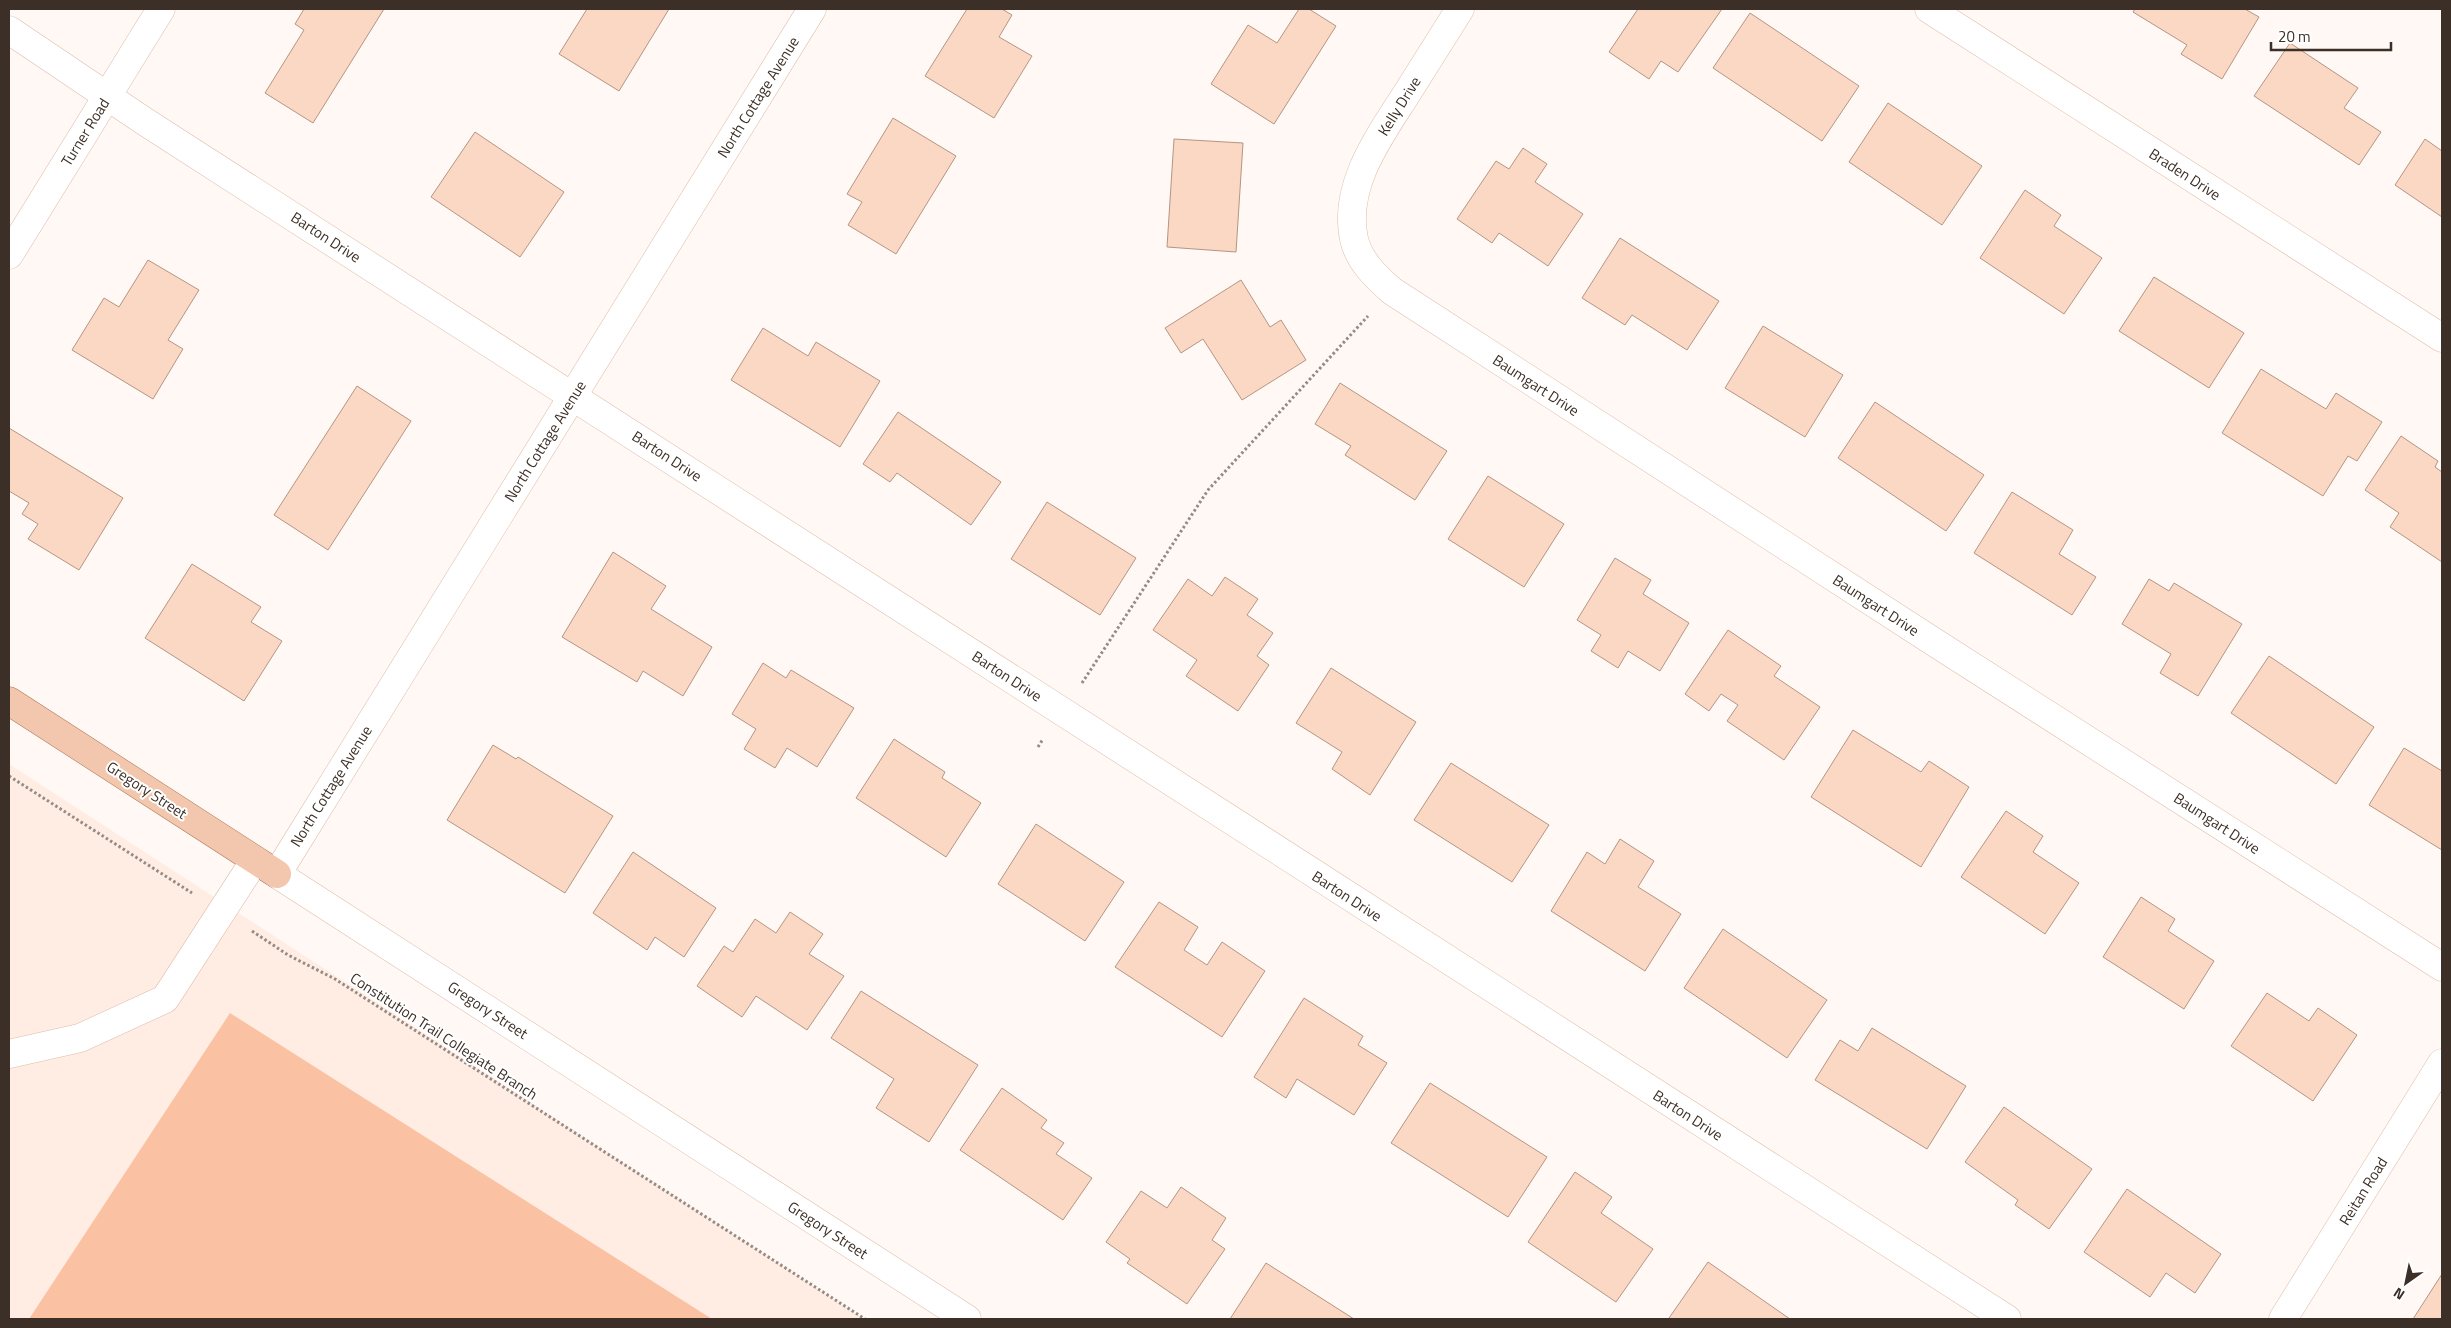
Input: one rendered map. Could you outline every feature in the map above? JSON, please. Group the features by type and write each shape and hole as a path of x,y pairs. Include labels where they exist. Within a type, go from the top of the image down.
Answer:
{"main road":[{"name":"Gregory Street","path":"9,701 266,867"}],"street":[{"name":"Turner Road","path":"9,255 160,9"},
{"name":"North Cottage Avenue","path":"9,1054 80,1038 165,999 222,912 266,867 573,395 812,9"},
{"name":"Kelly Drive","path":"1352,210 1358,183 1372,149 1460,9"},
{"name":"Braden Drive","path":"1929,9 2442,338"},
{"name":"Barton Drive","path":"9,30 107,96 2007,1319"},
{"name":"Baumgart Drive","path":"1352,210 1354,240 1369,270 1392,291 1926,637 2442,967"},
{"name":"Gregory Street","path":"266,867 967,1319"},
{"name":"Reitan Road","path":"2283,1319 2442,1063"}],"path":[{"path":"1038,747 1208,490 1392,291"},
{"name":"Constitution Trail Collegiate Branch","path":"9,776 288,955 335,979 865,1319"}],"shaded area":[{"path":"9,764 864,1319 9,1319"},
{"path":"230,1013 712,1319 29,1319"}],"building":[{"path":"304,9 384,9 313,123 265,93 304,30 295,24"},
{"path":"587,9 669,9 619,91 559,54"},
{"path":"967,9 1002,9 1012,15 999,37 1032,56 994,118 925,76"},
{"path":"1299,9 1309,9 1336,26 1274,124 1211,84 1248,25 1277,43"},
{"path":"1638,9 1722,9 1678,72 1661,61 1649,79 1609,52"},
{"path":"2135,9 2245,9 2259,17 2222,79 2181,54 2187,45 2133,12"},
{"path":"1750,13 1859,86 1822,141 1713,68"},
{"path":"2290,43 2358,88 2344,108 2381,132 2359,165 2254,96"},
{"path":"1888,103 1982,166 1942,225 1849,162"},
{"path":"893,118 956,156 896,254 848,225 862,202 847,194"},
{"path":"475,132 564,192 520,257 431,197"},
{"path":"1174,139 1243,143 1236,252 1167,247"},
{"path":"2425,139 2442,151 2442,217 2395,185"},
{"path":"1523,148 1547,164 1535,182 1583,214 1548,266 1499,233 1492,243 1457,219 1496,161 1509,169"},
{"path":"2025,190 2061,215 2054,226 2102,258 2064,314 1980,258"},
{"path":"1620,238 1719,301 1687,350 1632,315 1625,325 1582,298"},
{"path":"148,260 199,290 168,340 183,349 153,399 72,350 104,298 119,307"},
{"path":"2154,277 2244,333 2209,388 2119,331"},
{"path":"1241,280 1270,327 1281,320 1306,360 1242,400 1203,339 1181,353 1165,328"},
{"path":"1763,326 1843,375 1805,437 1725,388"},
{"path":"763,328 808,356 816,342 880,381 840,447 731,380"},
{"path":"2261,369 2326,409 2336,393 2382,422 2357,461 2348,456 2323,496 2222,433"},
{"path":"1340,383 1447,451 1415,500 1345,455 1351,446 1315,424"},
{"path":"357,386 411,421 328,550 274,515"},
{"path":"1875,402 1984,475 1946,531 1838,458"},
{"path":"898,412 1001,482 971,525 897,473 890,482 863,464"},
{"path":"9,428 123,498 79,570 28,539 38,524 22,514 29,503 9,491"},
{"path":"2401,436 2438,461 2435,467 2442,472 2442,562 2390,527 2399,513 2365,490"},
{"path":"1488,476 1564,524 1524,587 1448,539"},
{"path":"2012,492 2073,530 2059,554 2096,577 2072,615 1974,553"},
{"path":"1047,502 1136,558 1100,615 1011,559"},
{"path":"613,552 666,586 651,609 712,647 683,696 643,671 637,682 562,637"},
{"path":"1615,558 1651,580 1643,594 1689,623 1660,671 1628,651 1618,668 1591,651 1601,635 1577,620"},
{"path":"192,564 261,607 251,622 282,641 244,701 145,638"},
{"path":"1225,577 1258,599 1247,615 1273,633 1257,656 1269,665 1238,711 1186,676 1197,660 1153,630 1188,579 1212,596"},
{"path":"2149,579 2169,591 2174,583 2242,624 2198,696 2160,673 2171,654 2122,624"},
{"path":"1728,630 1781,666 1774,676 1820,707 1784,760 1727,721 1738,705 1721,694 1709,711 1685,694"},
{"path":"2269,656 2374,727 2336,784 2231,713"},
{"path":"763,663 786,678 791,670 854,708 817,767 787,748 775,768 744,749 756,729 732,714"},
{"path":"1331,668 1416,722 1370,795 1332,769 1342,752 1296,723"},
{"path":"1853,730 1921,772 1929,761 1969,787 1921,867 1811,797"},
{"path":"894,739 945,772 942,778 981,803 946,857 856,798"},
{"path":"493,745 516,759 518,757 613,816 565,893 447,820"},
{"path":"2404,748 2442,771 2442,850 2369,805"},
{"path":"1451,763 1549,825 1512,882 1414,820"},
{"path":"2006,811 2043,836 2033,852 2079,883 2045,934 1961,877"},
{"path":"1036,824 1124,882 1085,941 998,884"},
{"path":"1620,839 1654,861 1638,887 1681,914 1645,971 1551,911 1587,852 1605,864"},
{"path":"633,852 716,908 684,957 655,937 647,950 593,913"},
{"path":"2141,897 2175,919 2168,931 2214,961 2184,1009 2103,957"},
{"path":"1159,902 1198,927 1184,950 1207,965 1222,942 1265,971 1222,1037 1115,967"},
{"path":"790,912 823,934 809,954 844,976 807,1030 756,996 742,1017 697,986 724,946 733,952 755,919 776,933"},
{"path":"1723,929 1827,1000 1787,1058 1684,988"},
{"path":"861,991 978,1065 929,1142 876,1108 894,1079 831,1038"},
{"path":"2267,993 2309,1021 2318,1008 2357,1035 2313,1101 2231,1046"},
{"path":"1304,998 1363,1036 1358,1045 1387,1063 1354,1115 1297,1079 1286,1098 1254,1077"},
{"path":"1872,1028 1966,1086 1927,1149 1815,1080 1840,1040 1858,1051"},
{"path":"1430,1083 1547,1157 1508,1217 1391,1143"},
{"path":"1002,1088 1047,1120 1041,1128 1064,1143 1056,1154 1092,1178 1063,1220 960,1150"},
{"path":"2004,1107 2092,1169 2049,1229 2015,1205 2018,1200 1965,1162"},
{"path":"1575,1172 1612,1197 1601,1213 1653,1249 1616,1302 1528,1242"},
{"path":"1181,1187 1226,1218 1212,1240 1225,1249 1187,1304 1127,1263 1130,1259 1106,1242 1141,1191 1167,1208"},
{"path":"2127,1189 2221,1254 2195,1293 2166,1273 2150,1297 2084,1252"},
{"path":"1708,1262 1790,1319 1669,1318"},
{"path":"1266,1263 1354,1319 1230,1319"},
{"path":"2442,1274 2442,1319 2413,1319"}]}
